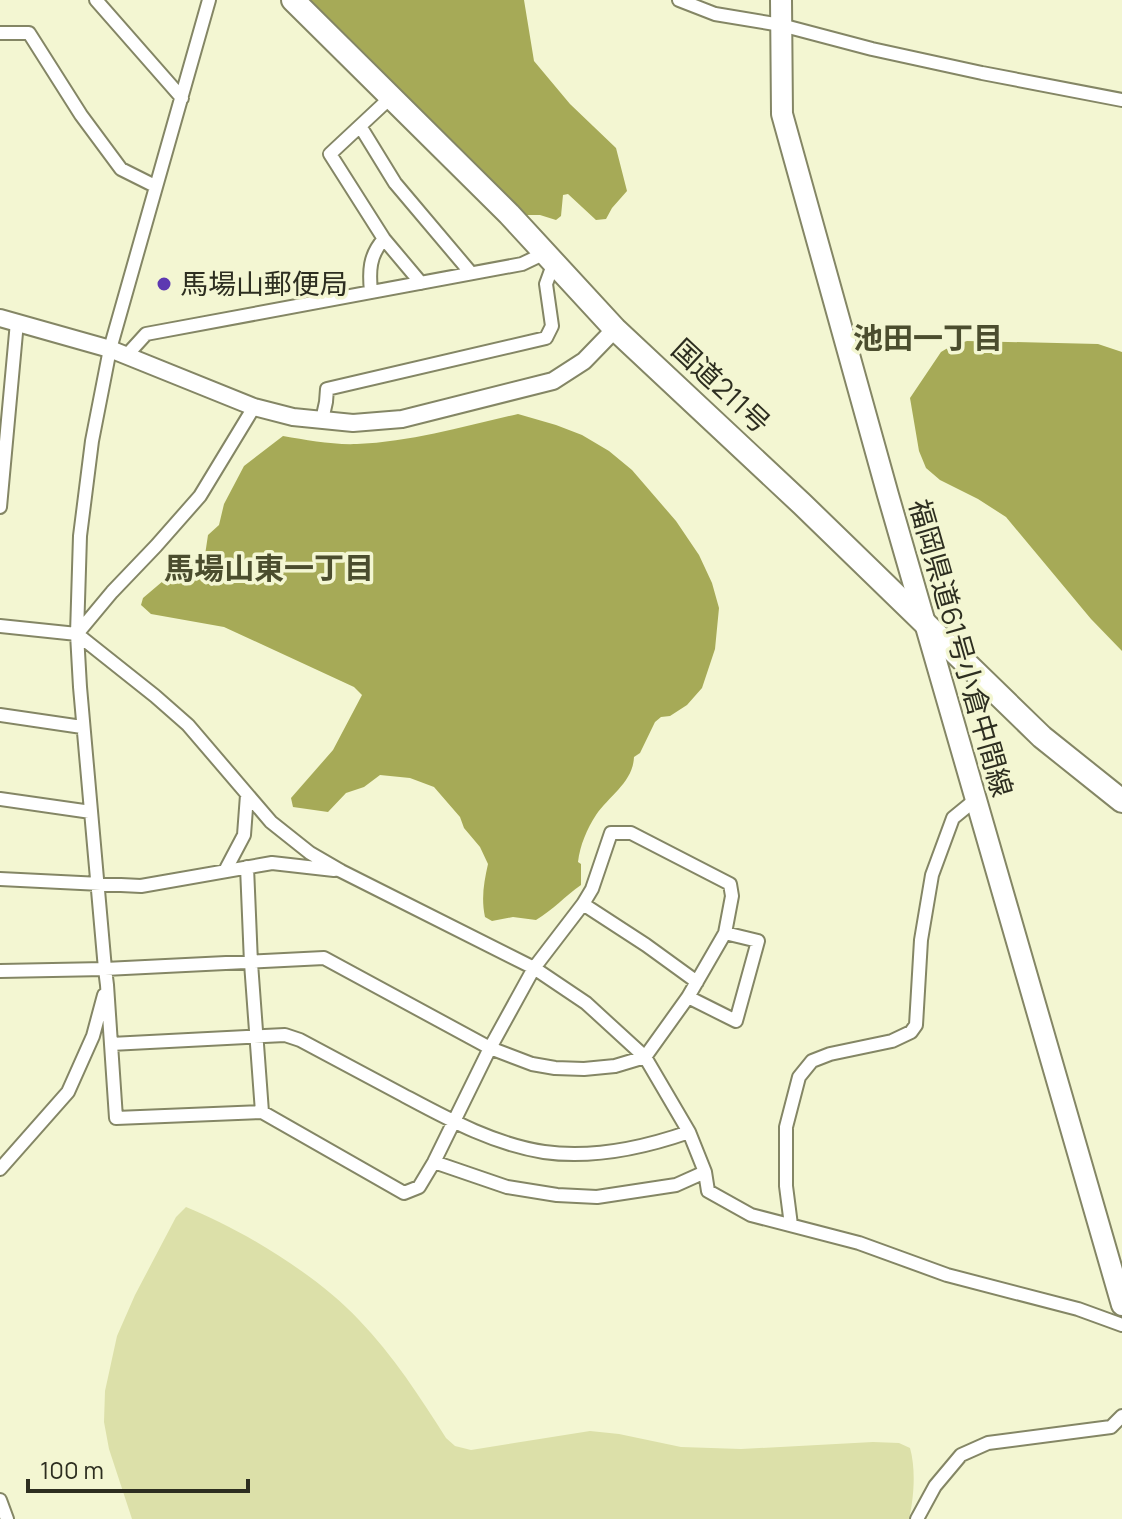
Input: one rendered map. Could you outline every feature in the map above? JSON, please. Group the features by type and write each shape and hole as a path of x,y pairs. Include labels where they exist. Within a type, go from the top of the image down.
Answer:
{"highway":[{"name":"国道211号","path":"293,0 509,214 615,329 802,504 1042,737 1122,801"}],"main road":[{"name":"福岡県道61号小倉中間線","path":"781,0 782,114 975,800 1115,1257 1122,1305"}],"street":[{"path":"96,0 182,98"},
{"path":"0,971 105,969 324,958 490,1048 532,1064 584,1069 615,1066 645,1057 688,997 725,933 732,896 730,884 631,833 611,833 592,889 534,968 490,1048 419,1187 404,1193 262,1112 116,1118 107,985 105,969 91,812 82,727 77,634 80,536 92,441 110,349 209,0"},
{"path":"679,0 715,14 781,25 872,49 1122,100"},
{"path":"0,33 29,33 81,115 121,169 155,186"},
{"path":"390,98 330,154 384,239 421,283"},
{"path":"360,126 395,183 471,273"},
{"path":"371,292 371,259 384,239"},
{"path":"126,356 146,334 550,257 546,284 552,326 546,338 327,389 322,420"},
{"path":"0,318 110,349 254,407 293,417 353,423 402,419 553,381 584,361 615,329"},
{"path":"0,507 3,433 17,322"},
{"path":"77,634 200,496 254,407"},
{"path":"0,626 77,634 188,725 271,822 310,853 534,968 586,1003 645,1057 689,1132 705,1172 708,1191 751,1215 859,1243 947,1275 1078,1309 1122,1325"},
{"path":"0,715 82,727"},
{"path":"225,871 244,835 247,795"},
{"path":"0,799 91,812"},
{"path":"791,1225 786,1186 786,1127 799,1077 812,1061 830,1054 892,1041 911,1032 916,1025 921,940 932,875 953,818 975,800"},
{"path":"0,879 141,886 272,863 341,871"},
{"path":"247,867 262,1112"},
{"path":"583,904 697,982"},
{"path":"688,997 736,1021 758,941 725,933"},
{"path":"0,1169 68,1092 93,1036 107,985"},
{"path":"111,1044 285,1035 300,1040 454,1122 490,1137 545,1152 601,1153 659,1143 689,1132"},
{"path":"434,1162 507,1187 557,1195 597,1197 676,1185 705,1172"},
{"path":"917,1519 935,1486 961,1455 988,1443 1111,1427 1122,1416"},
{"path":"0,1500 7,1519"}],"shaded area":[{"path":"307,0 524,0 534,61 570,104 616,148 627,191 606,219 596,220 568,194 563,195 561,216 556,220 526,215"},
{"path":"967,341 1098,344 1122,352 1122,651 1091,619 1006,517 940,480 926,468 919,451 910,398 941,352"},
{"path":"518,414 582,435 632,470 676,521 699,555 719,608 715,649 702,688 687,705 655,722 640,753 634,757 630,774 596,815 584,837 579,856 581,885 536,920 513,917 492,921 485,917 483,903 488,864 460,817 434,787 410,778 380,775 364,787 346,793 328,812 293,807 291,798 333,750 362,695 354,687 224,627 151,614 141,605 143,598 163,581 173,579 190,562 205,555 208,535 219,525 224,504 244,466 283,436 338,444 378,443"},
{"path":"186,1207 278,1255 342,1303 383,1347 446,1438 455,1446 471,1450 590,1431 681,1447 741,1449 899,1443 910,1448 913,1465 909,1519 132,1519 109,1449 104,1422 105,1391 117,1336 135,1295 176,1217"}],"place":[{"name":"馬場山郵便局","path":"164,284"}],"district":[{"name":"池田一丁目","path":"928,339"},
{"name":"馬場山東一丁目","path":"269,569"}]}
